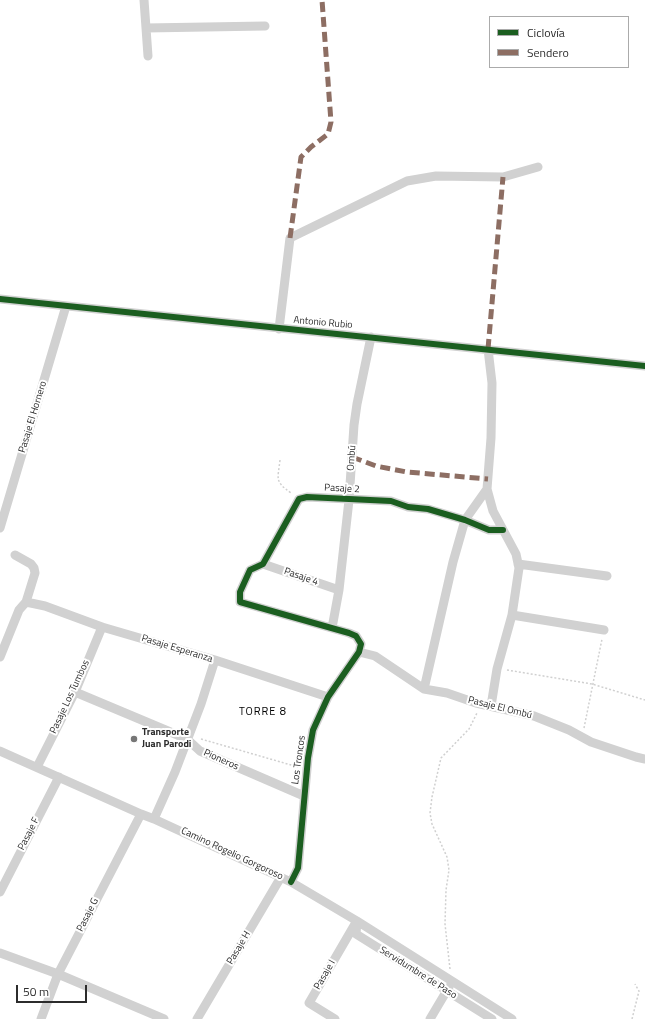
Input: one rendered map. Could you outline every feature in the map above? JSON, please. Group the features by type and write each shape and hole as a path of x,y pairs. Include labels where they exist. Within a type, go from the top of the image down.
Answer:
{"street":[{"path":"144,0 148,56"},
{"path":"146,28 265,26"},
{"path":"279,329 290,238 407,181 436,176 503,177 538,167"},
{"name":"Antonio Rubio","path":"0,299 645,366"},
{"name":"Pasaje El Hornero","path":"0,528 66,306"},
{"name":"Ombú","path":"332,628 339,590 349,500 357,404 372,337"},
{"path":"486,705 512,615 519,568 516,554 493,511 487,490 491,438 492,382 488,349"},
{"path":"424,688 453,562 465,520 487,490"},
{"name":"Pasaje 2","path":"299,499 307,497 392,501 408,507 428,509 465,520 489,530 503,530"},
{"path":"299,499 263,564 250,570 240,592 240,602 356,636 360,644 359,652"},
{"path":"0,657 19,610 26,602 35,573 31,564 15,555"},
{"name":"Pasaje 4","path":"263,564 339,590"},
{"path":"518,564 607,576"},
{"name":"Pasaje Esperanza","path":"26,602 45,606 102,627 214,660 328,697"},
{"path":"512,615 604,630"},
{"name":"Pasaje Los Tumbos","path":"37,767 75,692 102,627"},
{"name":"Pasaje El Ombú","path":"359,652 375,656 424,688 534,716 569,730 598,745 645,759"},
{"name":"Los Troncos","path":"291,882 298,868 304,796 310,742 313,730 328,697 359,652"},
{"path":"154,818 188,739 201,704 214,660"},
{"name":"Pioneros","path":"75,692 188,739 200,751 304,796"},
{"name":"Camino Rogelio Gorgoroso","path":"1,752 140,814 154,818 291,882 357,921 512,1019"},
{"name":"Pasaje F","path":"0,892 59,777"},
{"name":"Pasaje G","path":"41,1019 58,974 140,814"},
{"name":"Pasaje H","path":"197,1019 281,877"},
{"name":"Servidumbre de Paso","path":"357,921 356,934 492,1019"},
{"name":"Pasaje I","path":"335,1019 309,1003 357,921"},
{"path":"0,953 58,974 164,1019"},
{"path":"430,1019 452,982"}],"path":[{"path":"280,460 278,480 281,486 299,499"},
{"path":"583,738 592,684 604,630"},
{"path":"497,669 592,684 645,700"},
{"path":"452,982 445,924 446,890 449,870 447,857 432,824 430,813 441,758 469,729 486,705"},
{"path":"188,739 203,739 307,769"},
{"path":"632,1019 639,991 635,984"}],"marked path":[{"path":"290,238 301,157 328,134 331,122 322,0"},
{"path":"488,349 503,177"},
{"path":"352,457 376,466 407,472 488,479"}],"cycle path":[{"path":"0,299 645,366"},
{"path":"291,882 298,868 308,758 313,730 328,697 359,652 361,644 356,636 349,633 240,602 240,592 250,570 263,564 299,499 307,497 391,501 408,507 428,509 465,520 489,530 503,530"}],"place":[{"name":"Transporte Juan Parodi","path":"134,739"}],"district":[{"name":"TORRE 8","path":"263,712"}]}
